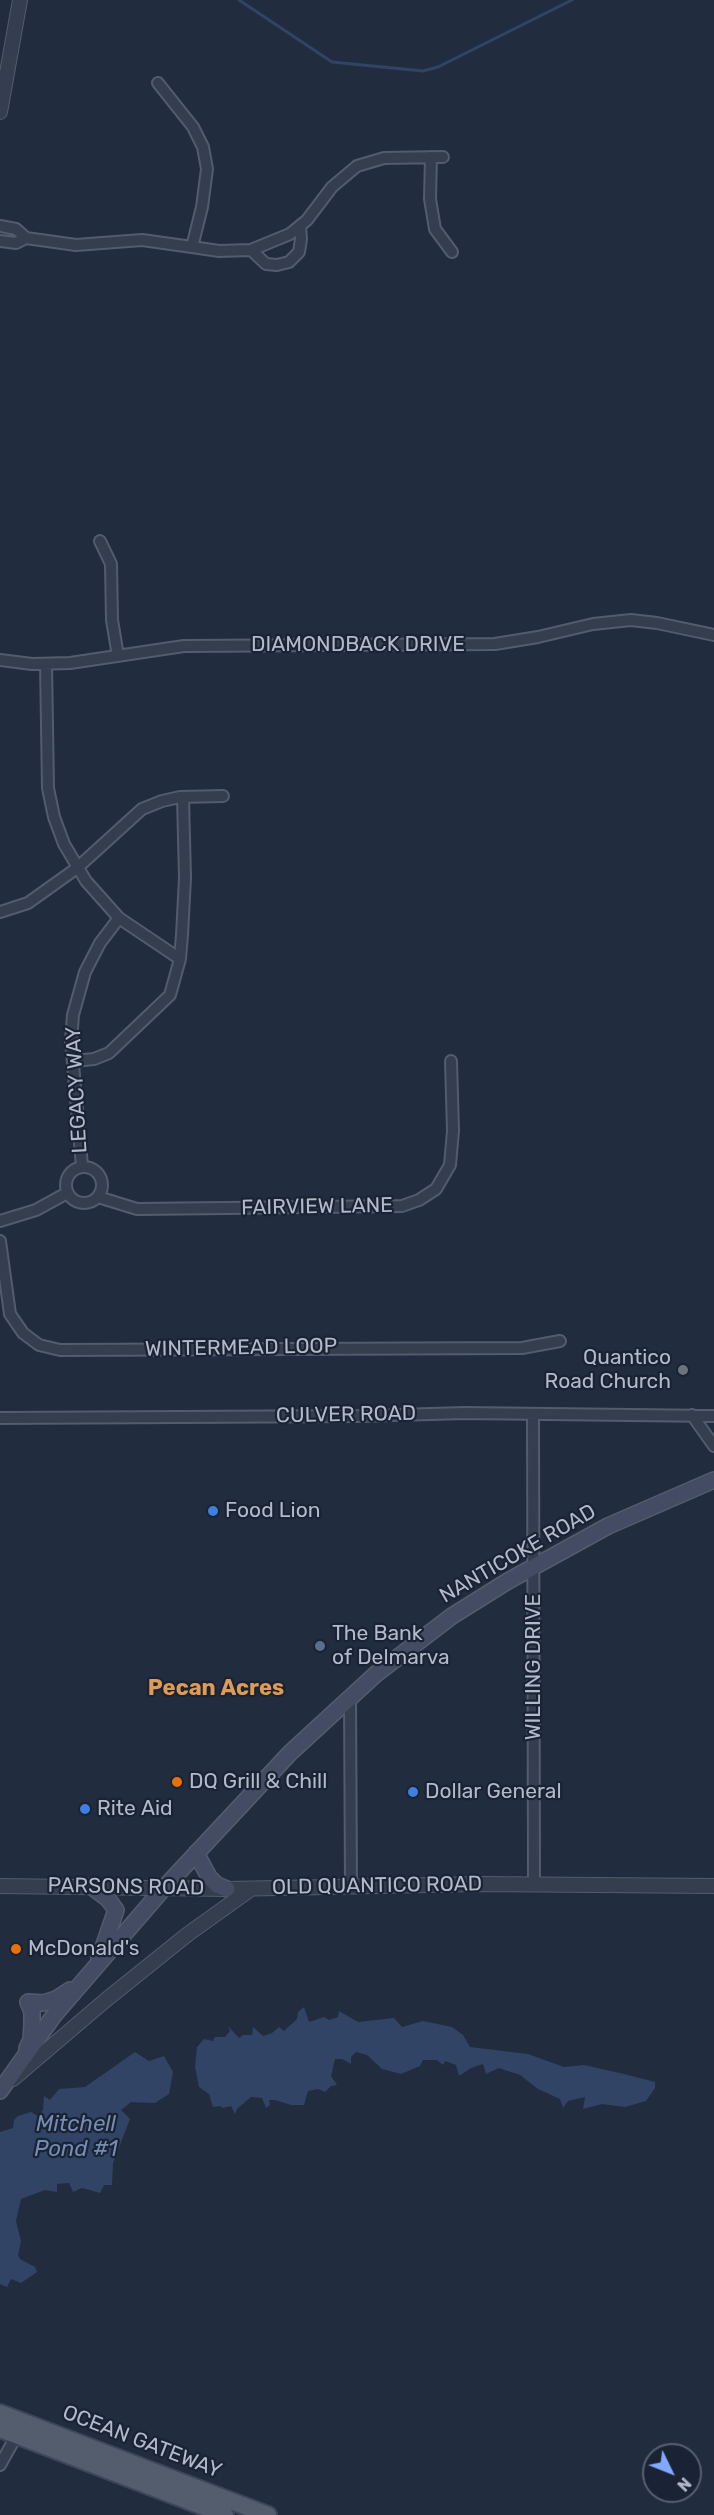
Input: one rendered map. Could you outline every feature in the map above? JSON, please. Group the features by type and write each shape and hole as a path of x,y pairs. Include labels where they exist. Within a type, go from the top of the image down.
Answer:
{"main road":[{"name":"NANTICOKE ROAD","path":"1,2090 80,1983 163,1889 296,1746 350,1696 400,1654 452,1616 534,1566 626,1517 714,1480"},
{"path":"196,1853 209,1877 227,1889"},
{"path":"91,1886 108,1899 116,1910 97,1964"},
{"path":"25,2055 31,2040 32,2025 32,2012 28,2002 43,2003 56,1999 80,1983"},
{"name":"OCEAN GATEWAY","path":"0,2413 21,2427 225,2515"},
{"name":"OCEAN GATEWAY","path":"0,2429 21,2427 268,2515"}],"street":[{"path":"0,112 20,0"},
{"path":"158,83 193,127 203,147 207,169 202,207 192,247"},
{"path":"0,226 16,229 26,238 76,245 142,240 219,251 251,250 290,234 300,226 332,186 357,166 384,158 443,157"},
{"path":"431,158 430,199 435,229 452,252"},
{"path":"251,250 266,264 278,265 289,262 299,252 300,226"},
{"path":"0,241 16,243 26,238"},
{"path":"100,541 111,564 112,620 118,656"},
{"name":"DIAMONDBACK DRIVE","path":"0,660 46,664 87,662 193,646 486,644 538,637 593,624 631,620 657,622 714,635"},
{"path":"46,664 47,764 50,801 64,844 94,892 119,918 180,959"},
{"path":"0,912 28,903 77,868 142,809 162,801 183,797 223,796"},
{"path":"73,1061 94,1059 109,1053 170,995 180,959 185,878 183,797"},
{"name":"LEGACY WAY","path":"82,1166 72,1028 80,987 91,959 119,918"},
{"name":"FAIRVIEW LANE","path":"98,1197 138,1209 402,1206 419,1200 436,1189 450,1165 453,1131 451,1060"},
{"path":"82,1166 96,1171 100,1176 103,1185 98,1197 91,1202 81,1203 74,1201 67,1193 68,1177 76,1168 82,1166"},
{"path":"0,1221 36,1210 67,1193"},
{"name":"WINTERMEAD LOOP","path":"0,1241 10,1314 23,1333 39,1345 60,1350 522,1348 560,1341"},
{"name":"CULVER ROAD","path":"0,1418 533,1414 714,1416"},
{"name":"WILLING DRIVE","path":"533,1414 534,1885"},
{"path":"692,1415 714,1446"},
{"path":"350,1696 351,1886"},
{"name":"PARSONS ROAD","path":"0,1886 252,1888"},
{"name":"OLD QUANTICO ROAD","path":"1,2090 77,2024 188,1934 252,1888 714,1886"},
{"path":"0,2465 21,2427"}],"water":[{"path":"304,2007 309,2022 324,2017 329,2020 338,2017 339,2011 358,2022 394,2018 402,2027 423,2021 452,2027 463,2035 470,2047 528,2054 564,2067 584,2065 655,2082 655,2088 646,2101 625,2107 602,2104 583,2109 585,2097 568,2101 563,2108 560,2099 538,2089 520,2075 499,2068 486,2074 483,2064 459,2076 456,2065 445,2061 443,2065 437,2060 423,2060 420,2066 401,2074 382,2069 367,2055 356,2052 351,2057 351,2064 342,2059 335,2059 331,2076 337,2085 331,2086 325,2092 318,2089 308,2091 304,2105 291,2105 269,2100 270,2105 266,2108 262,2098 251,2097 237,2109 235,2114 231,2106 213,2107 209,2094 199,2087 195,2067 197,2047 204,2039 213,2041 215,2037 225,2037 230,2031 228,2026 239,2038 243,2035 252,2035 253,2027 263,2036 279,2027 284,2031 297,2019 298,2012"},
{"name":"Mitchell Pond #1","path":"135,2052 149,2061 164,2056 173,2072 169,2094 155,2103 131,2102 121,2110 130,2119 113,2163 112,2185 104,2185 100,2193 82,2188 73,2192 69,2183 57,2184 57,2192 45,2190 21,2199 16,2221 21,2241 18,2255 20,2259 35,2267 37,2272 21,2283 11,2279 7,2287 0,2284 0,2132 13,2128 14,2120 18,2116 31,2112 38,2116 43,2110 44,2096 50,2100 59,2089 85,2087"}],"waterway":[{"path":"239,0 332,62 423,71 438,67 572,0"}],"place":[{"name":"Quantico Road Church","path":"683,1370"},
{"name":"Food Lion","path":"213,1511"},
{"name":"The Bank of Delmarva","path":"320,1646"},
{"name":"DQ Grill & Chill","path":"177,1782"},
{"name":"Dollar General","path":"413,1792"},
{"name":"Rite Aid","path":"85,1809"},
{"name":"McDonald's","path":"16,1949"}],"district":[{"name":"Pecan Acres","path":"216,1689"}]}
